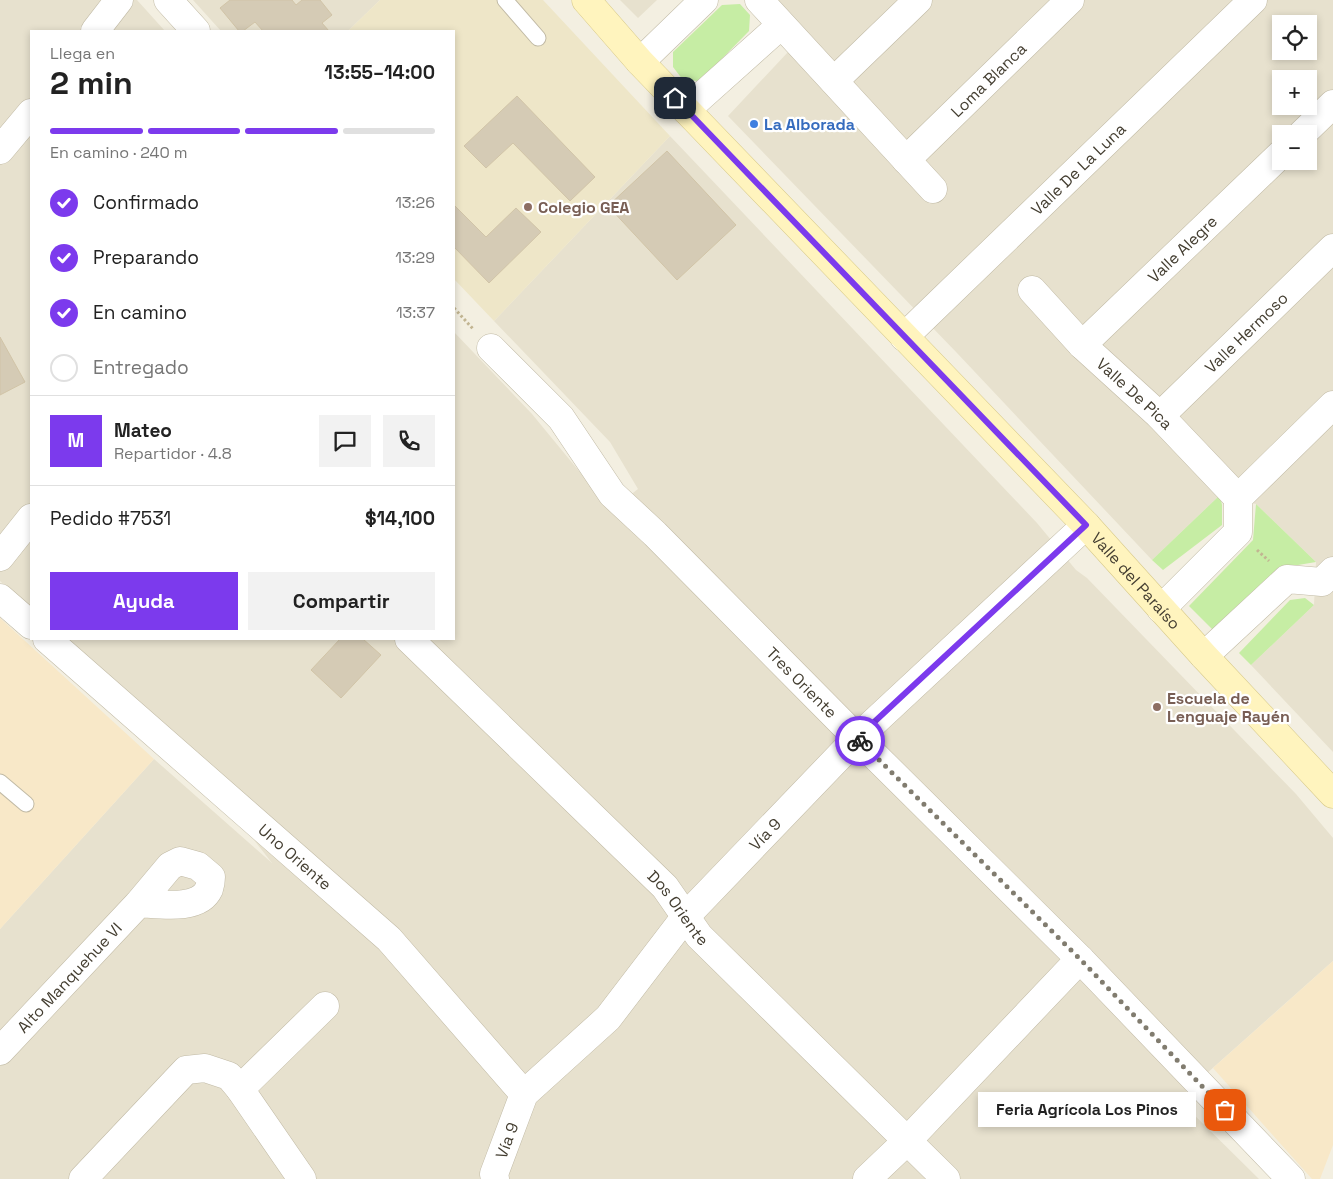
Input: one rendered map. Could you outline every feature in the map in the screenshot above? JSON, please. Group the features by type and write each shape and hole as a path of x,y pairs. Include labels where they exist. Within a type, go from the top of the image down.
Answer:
{"street":[{"path":"96,30 119,0"},
{"path":"168,0 195,30"},
{"name":"Valle del Paraíso","path":"586,0 640,62 1086,525 1204,656 1333,794"},
{"path":"640,62 704,0"},
{"path":"759,0 933,189"},
{"path":"834,81 918,0"},
{"name":"Loma Blanca","path":"906,160 1070,0"},
{"name":"Valle De La Luna","path":"904,337 1253,0"},
{"path":"686,110 782,25"},
{"path":"1311,125 1333,104"},
{"path":"0,150 30,114"},
{"name":"Valle Alegre","path":"1082,345 1272,163"},
{"name":"Valle Hermoso","path":"1160,416 1333,248"},
{"name":"Valle De Pica","path":"1032,290 1082,345 1160,416 1238,498"},
{"name":"Tres Oriente","path":"491,348 561,418 612,494 655,534 1080,959 1292,1179"},
{"path":"1161,609 1238,532 1238,498 1333,405"},
{"path":"0,557 30,519"},
{"name":"Vía 9","path":"495,1179 494,1174 524,1094 608,1018 686,916 857,738 1086,525"},
{"path":"1204,656 1287,579 1329,582"},
{"path":"0,598 30,624"},
{"name":"Uno Oriente","path":"48,640 389,939 524,1094"},
{"name":"Dos Oriente","path":"410,640 665,887 699,936 946,1179"},
{"name":"Alto Manquehue VI","path":"0,1051 139,903"},
{"path":"867,1179 908,1140 1080,959"},
{"path":"240,1089 325,1006"},
{"path":"88,1177 186,1070 205,1068 229,1076 302,1179"}],"lane":[{"path":"505,0 538,38"},
{"path":"0,782 26,804"}],"path":[{"path":"1238,532 1287,579"}],"shaded area":[{"path":"0,0 137,0 164,30 30,30 30,609 0,581"},
{"path":"193,0 380,0 349,30 220,30"},
{"name":"Colegio GEA","path":"380,0 543,0 670,136 494,321 455,280 455,30 349,30"},
{"path":"620,0 657,0 638,18"},
{"path":"770,0 1333,0 1333,752 1251,665 1314,605 1316,562 1256,504 1220,495 1152,560 957,353 728,116 803,36"},
{"path":"670,136 1037,523 1076,570 1087,578 1296,794 1333,838 1333,961 1178,1099 1259,1179 0,1179 0,929 154,759 272,863 185,752 63,640 455,640 455,333 532,414 611,510 638,489 610,442 494,321"},
{"path":"0,618 154,759 0,929"},
{"path":"1333,961 1333,1145 1320,1179 1312,1179 1213,1068"}],"green space":[{"path":"740,4 750,15 749,31 700,81 683,80 673,67 673,52 722,5"},
{"path":"1220,495 1222,525 1163,570 1152,560"},
{"path":"1256,504 1316,562 1280,568 1214,631 1189,606 1253,540"},
{"path":"1305,598 1314,605 1251,665 1239,653 1290,600"}],"building":[{"path":"230,0 292,0 296,5 302,0 320,0 332,15 322,23 328,30 262,30 255,22 244,30 238,30 220,8"},
{"path":"517,96 595,177 570,201 513,143 486,168 464,146"},
{"path":"667,151 736,225 677,280 608,206"},
{"path":"455,206 486,237 516,208 541,232 489,283 455,248"},
{"path":"0,337 25,382 0,395"},
{"path":"339,640 364,640 381,655 341,698 311,670"}],"way so far":[{"path":"860,741 1080,959 1225,1110"}],"place":[{"name":"La Alborada","path":"754,124"},
{"name":"Colegio GEA","path":"528,207"},
{"name":"Escuela de Lenguaje Rayén","path":"1157,707"},
{"name":"Feria Agrícola Los Pinos","path":"1225,1110"}],"route":[{"path":"675,98 1086,525 857,738 860,741"}]}
